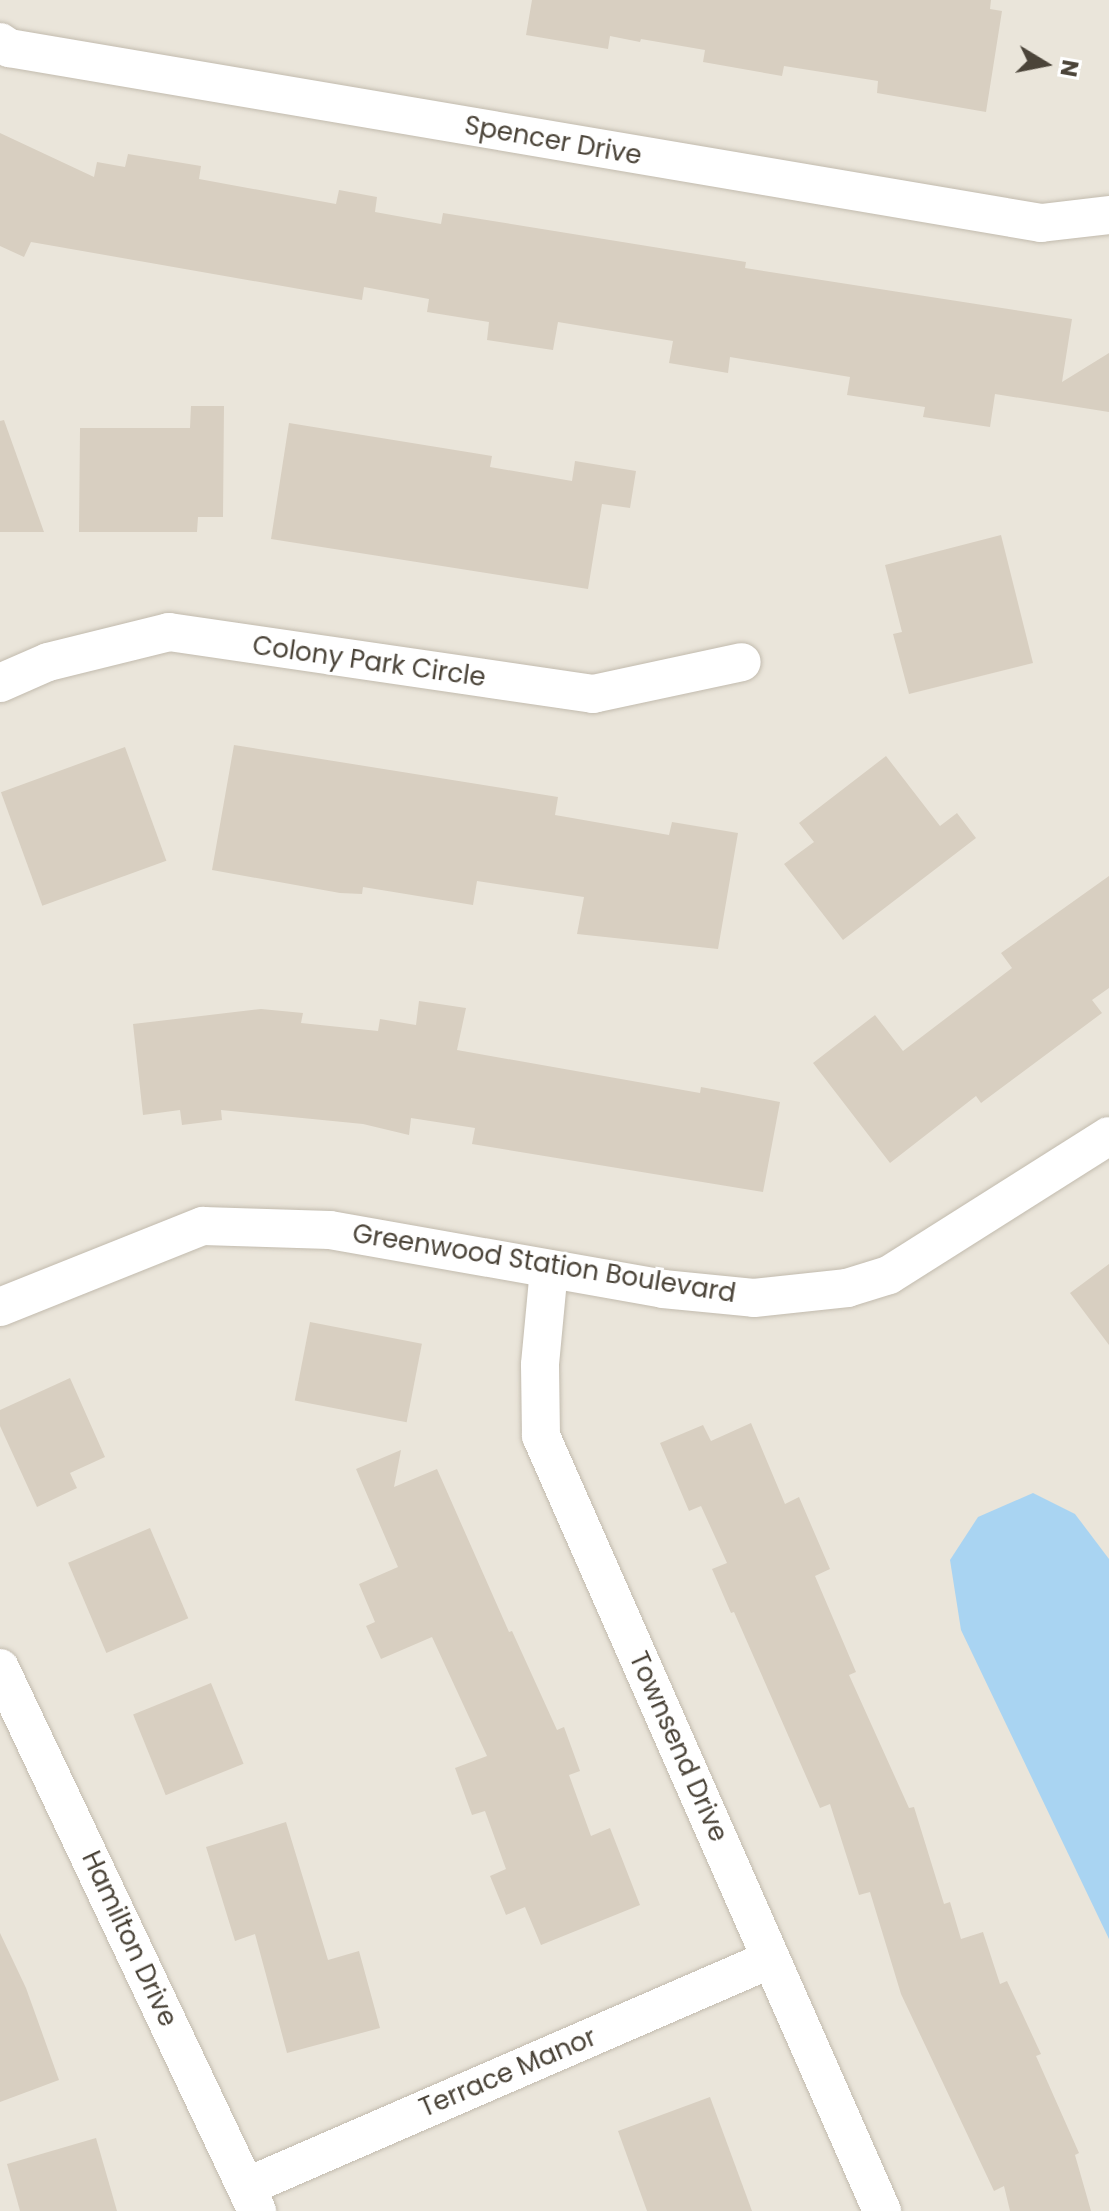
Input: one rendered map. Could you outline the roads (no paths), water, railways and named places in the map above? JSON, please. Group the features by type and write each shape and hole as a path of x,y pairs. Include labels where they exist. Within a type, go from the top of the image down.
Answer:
{"street":[{"name":"Spencer Drive","path":"0,42 24,50 1041,223 1109,215"},
{"name":"Colony Park Circle","path":"0,683 48,662 169,632 593,694 742,662"},
{"name":"Greenwood Station Boulevard","path":"0,1307 203,1226 330,1230 663,1289 754,1298 847,1288 889,1275 1109,1136"},
{"name":"Townsend Drive","path":"549,1269 540,1365 541,1436 882,2211"},
{"name":"Hamilton Drive","path":"0,1668 252,2199"},
{"name":"Terrace Manor","path":"252,2199 771,1959"}],"water":[{"path":"1033,1493 1075,1514 1109,1559 1109,1939 961,1630 950,1560 978,1517"}]}
